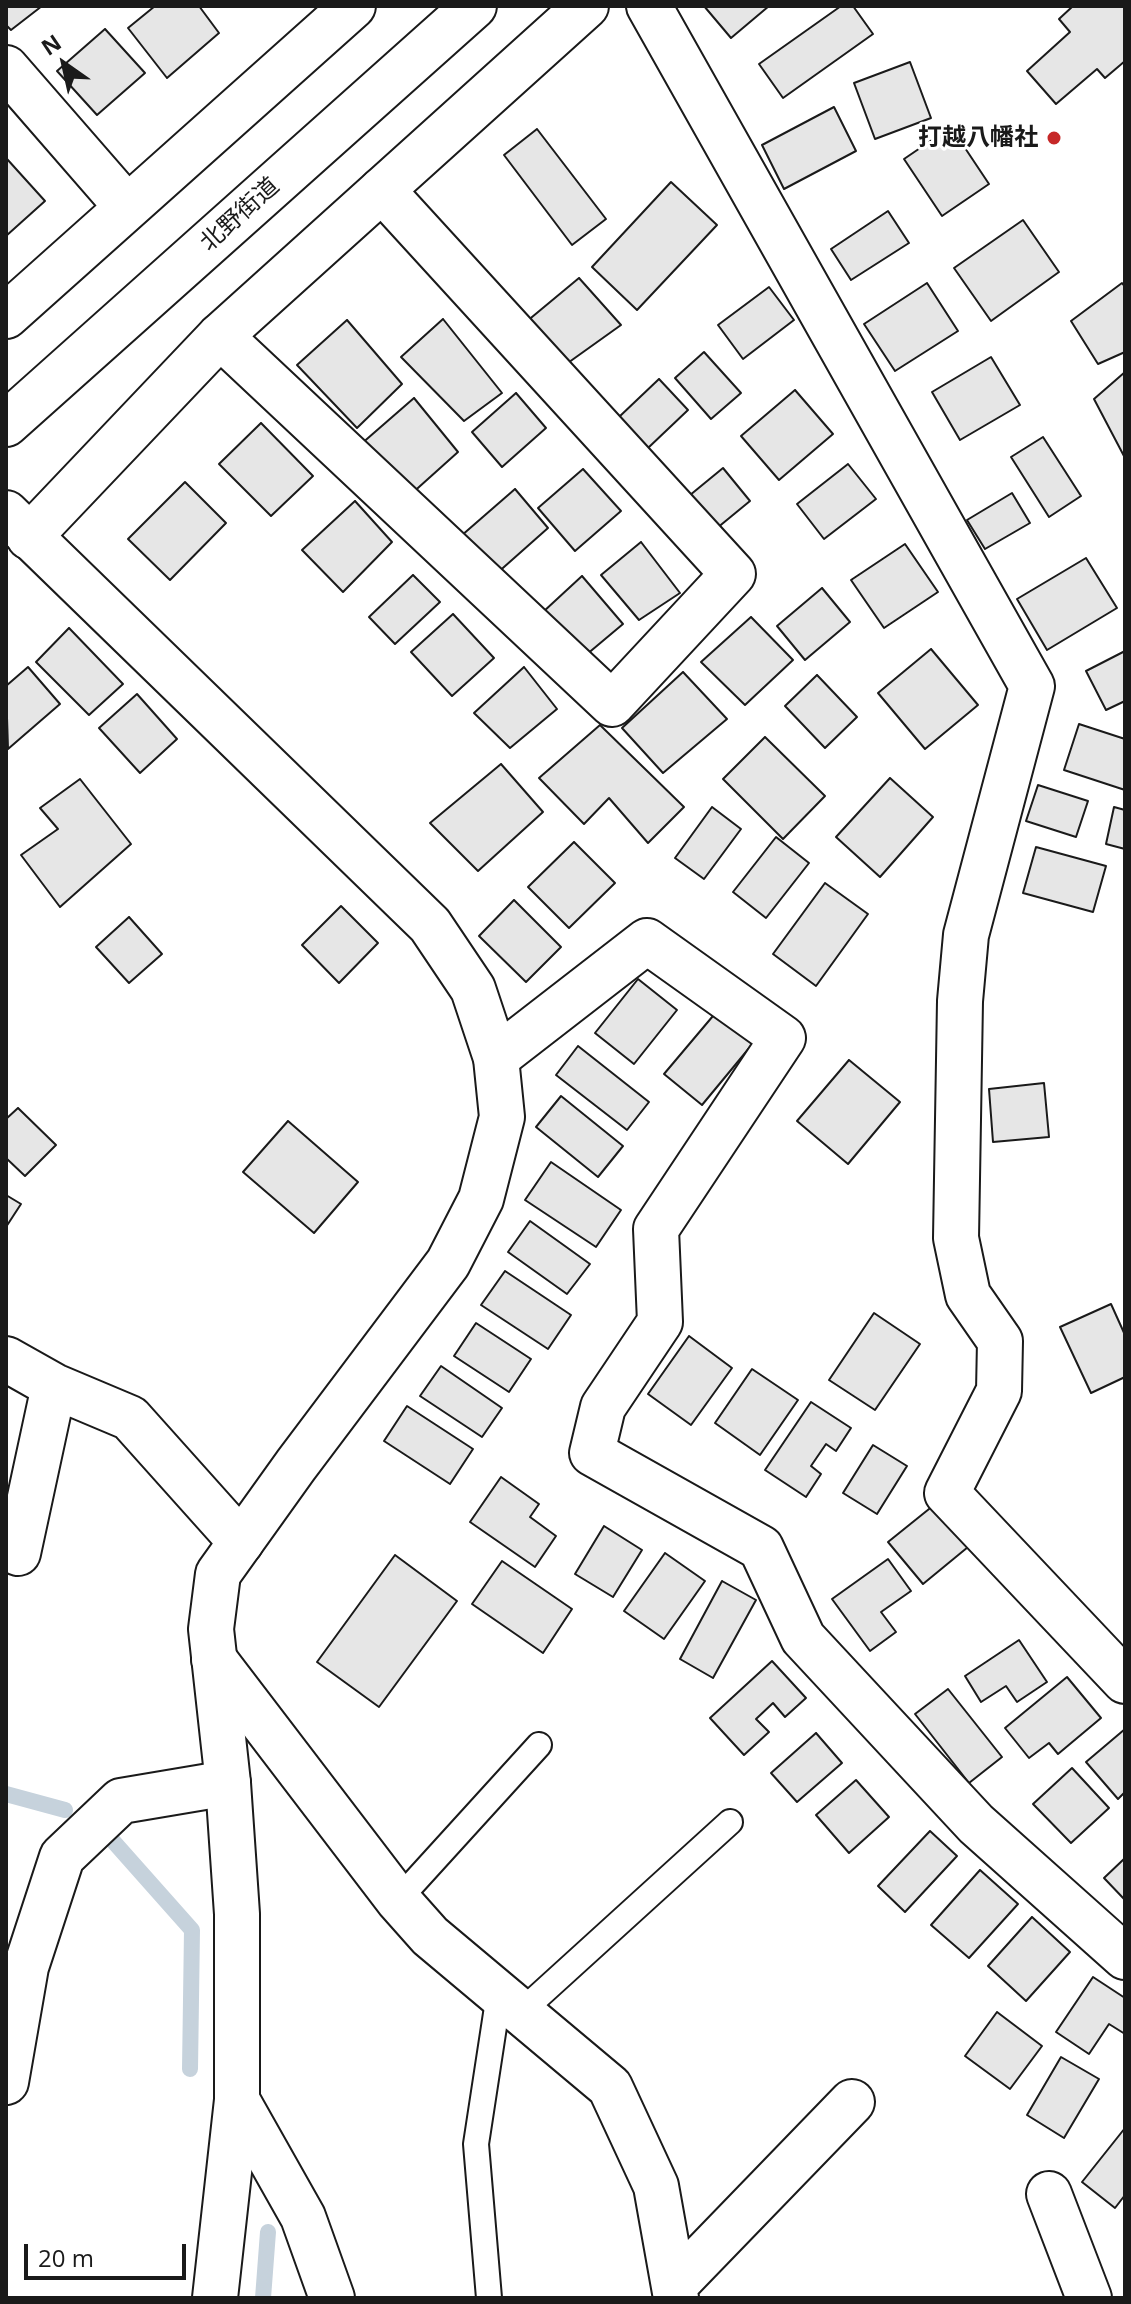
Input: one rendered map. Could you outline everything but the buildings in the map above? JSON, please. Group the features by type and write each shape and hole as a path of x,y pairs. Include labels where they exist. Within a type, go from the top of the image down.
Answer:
{"street":[{"path":"6,316 353,6"},
{"name":"北野街道","path":"6,424 474,6"},
{"path":"215,2298 237,2100 237,1914 228,1783 211,1629 218,1574 448,1263 481,1199 502,1117 496,1058 473,989 430,925 18,525 220,336 586,6"},
{"path":"649,6 1032,686 966,935 960,1001 956,1238 968,1295 1000,1341 999,1391 947,1493 1125,1681"},
{"path":"6,68 127,207"},
{"path":"220,336 612,704 733,574 382,190"},
{"path":"496,1058 647,941 783,1038 656,1229 660,1322 603,1407 592,1453 761,1548 803,1638 976,1824 1125,1957"},
{"path":"6,1359 54,1386 130,1418 241,1542"},
{"path":"18,1553 54,1386"},
{"path":"214,1659 398,1900 430,1936 610,2087 656,2186 675,2292"},
{"path":"6,2082 26,1967 62,1857 121,1801 228,1783"},
{"path":"237,2100 303,2217 332,2298"},
{"path":"675,2292 852,2102"},
{"path":"1049,2194 1089,2298"}],"lane":[{"path":"398,1900 539,1745"},
{"path":"489,2298 476,2144 510,2003 730,1822"}],"waterway":[{"path":"6,1794 65,1810"},
{"path":"113,1841 192,1930 190,2069"},
{"path":"263,2298 268,2232"}],"place":[{"name":"打越八幡社","path":"1054,138"}]}
